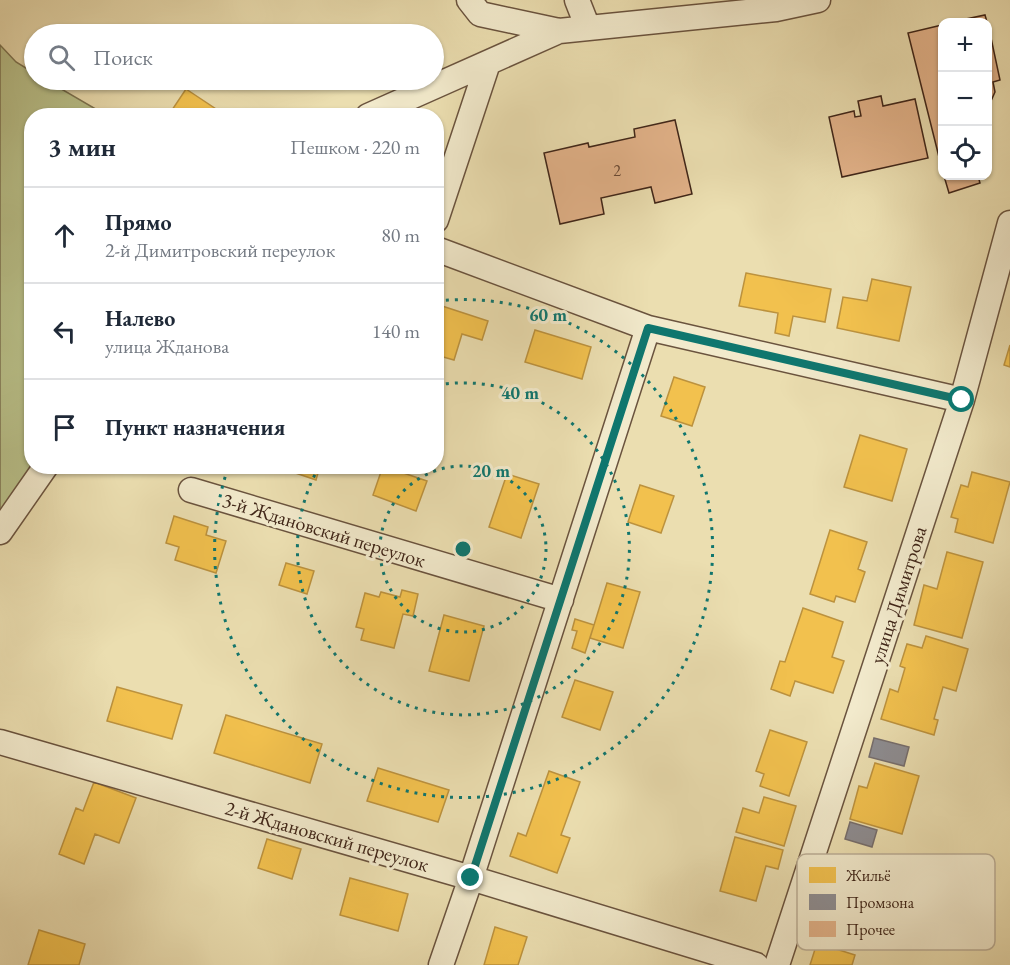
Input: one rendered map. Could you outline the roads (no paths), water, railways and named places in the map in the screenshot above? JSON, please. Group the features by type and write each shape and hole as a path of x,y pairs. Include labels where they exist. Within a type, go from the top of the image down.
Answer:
{"street":[{"path":"469,0 480,14 559,31 776,9 818,0"},
{"path":"578,0 588,28"},
{"path":"444,82 559,31"},
{"path":"444,196 488,63"},
{"path":"386,108 427,90"},
{"name":"улица Димитрова","path":"813,854 962,400 1010,223"},
{"path":"444,252 648,328 962,400"},
{"path":"441,965 648,328"},
{"path":"0,532 40,474"},
{"name":"3-й Ждановский переулок","path":"190,490 561,600"},
{"name":"2-й Ждановский переулок","path":"0,742 471,878 756,965"},
{"name":"улица Димитрова","path":"777,965 797,904"}]}
